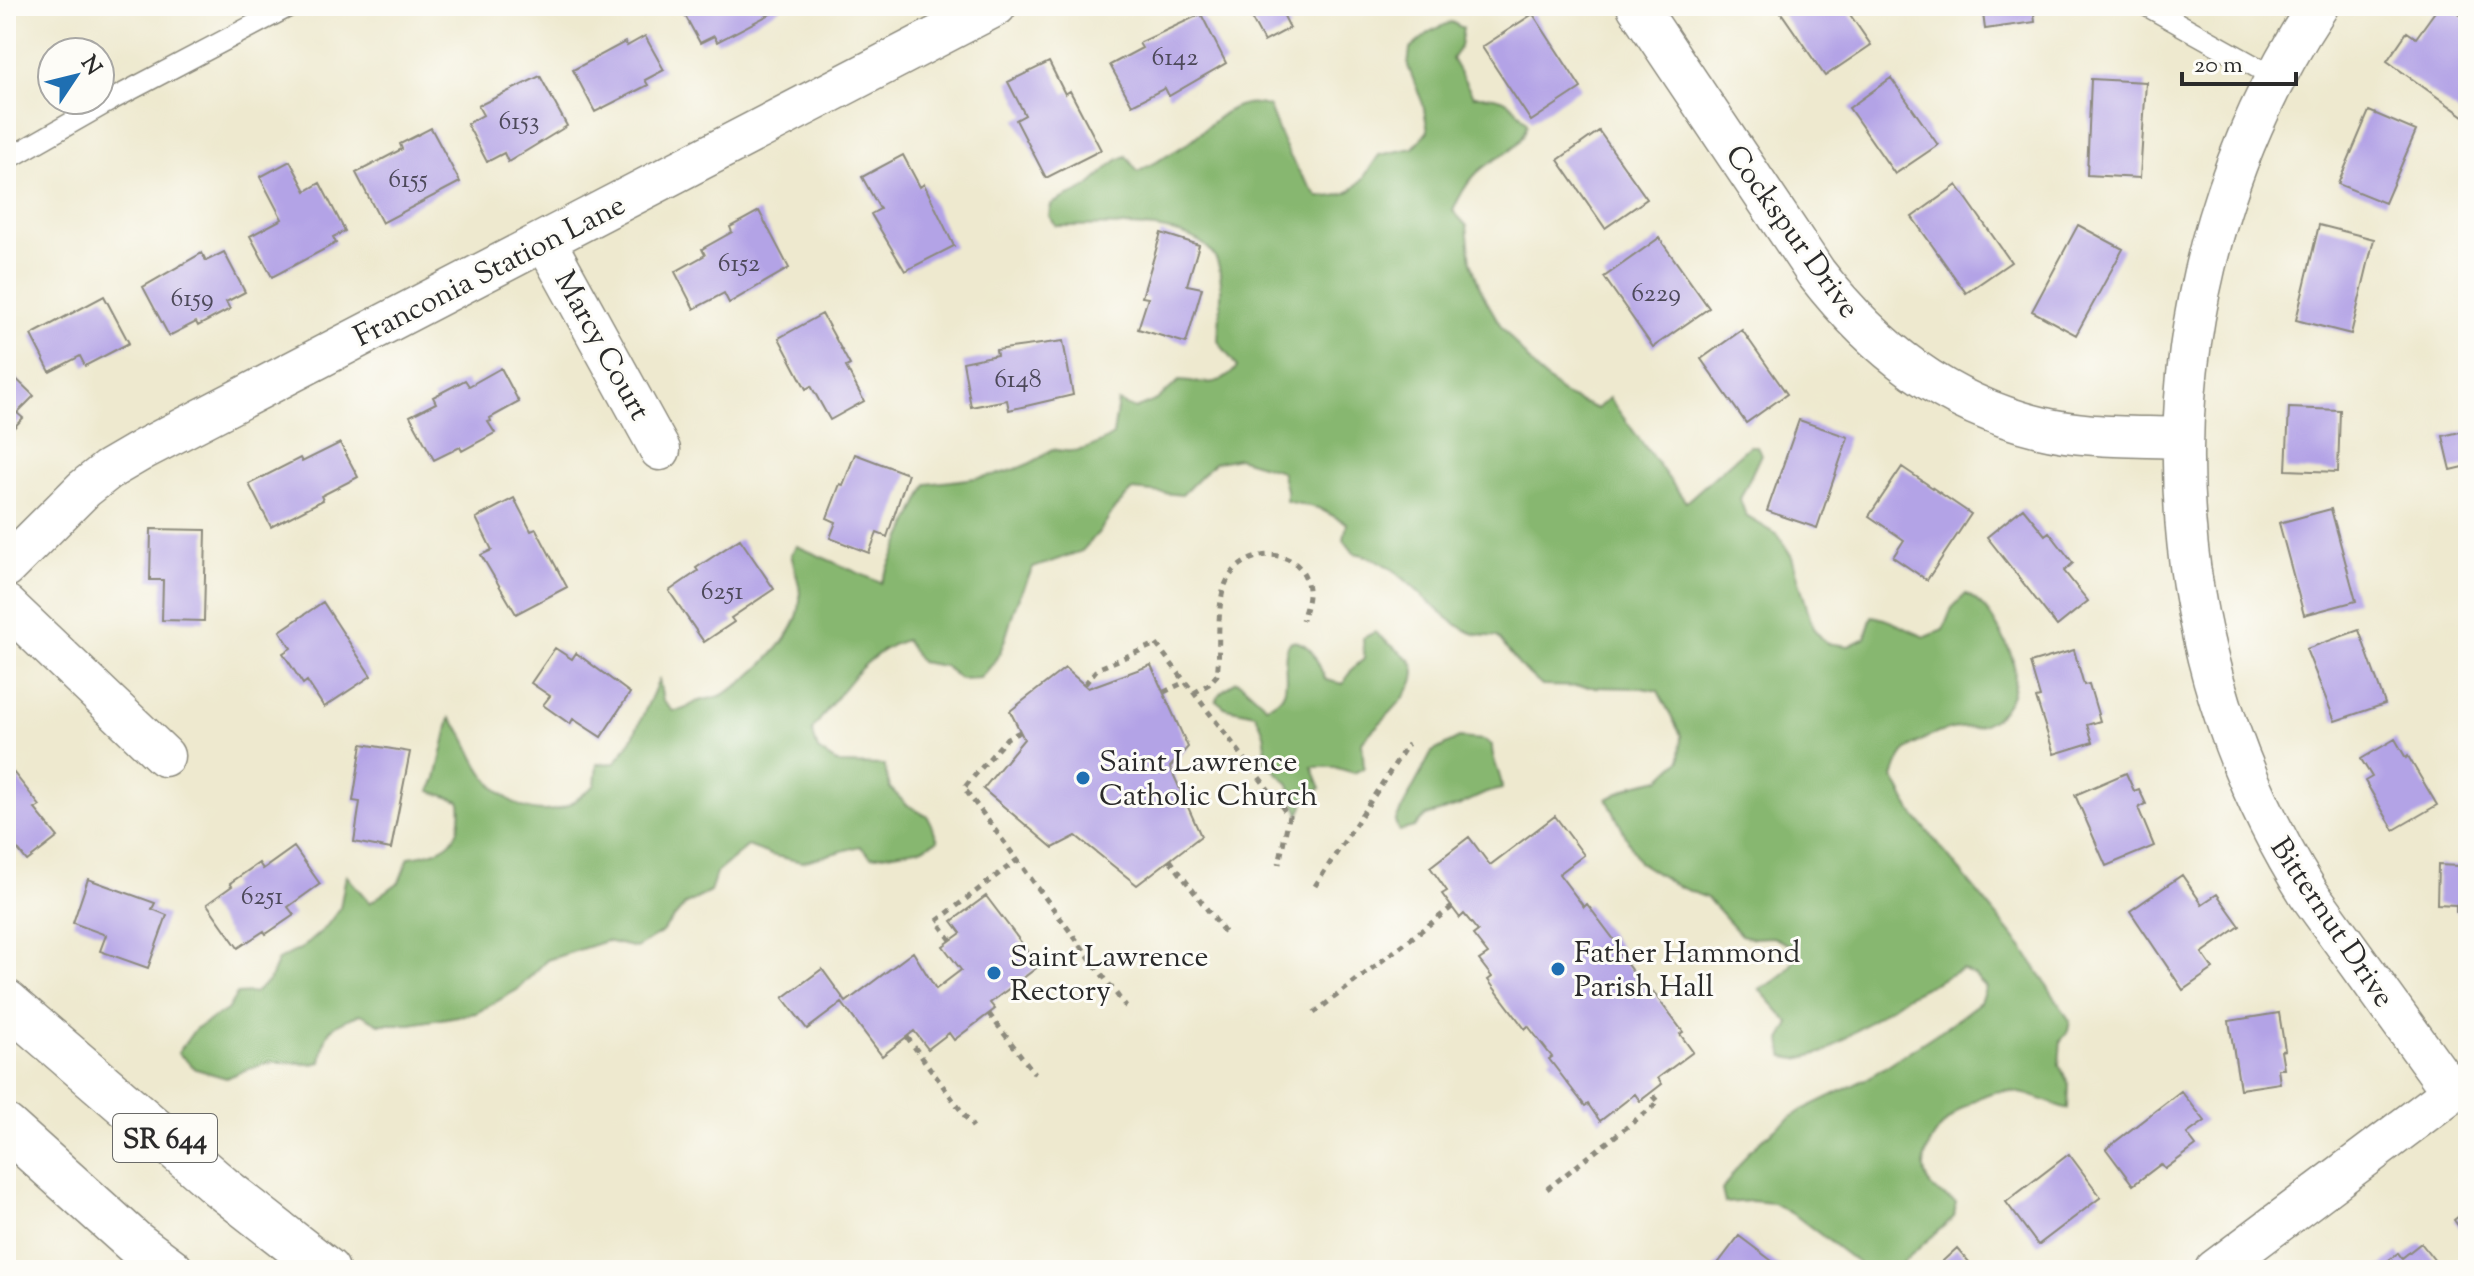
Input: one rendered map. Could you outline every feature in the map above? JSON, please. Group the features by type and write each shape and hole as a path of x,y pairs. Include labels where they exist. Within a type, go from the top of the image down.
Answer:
{"main road":[{"name":"SR 644","path":"6,1002 221,1187 327,1270"},
{"path":"6,1127 135,1243 171,1270"}],"street":[{"name":"Franconia Station Lane","path":"6,567 84,489 108,470 144,449 996,6"},
{"name":"Cockspur Drive","path":"1637,6 1816,273 1842,307 1890,353 1922,377 1988,410 2039,427 2068,432 2181,438"},
{"name":"Bitternut Drive","path":"2318,6 2276,78 2235,171 2211,247 2194,324 2181,438 2186,535 2203,643 2227,727 2248,780 2288,861 2309,894 2460,1086"},
{"name":"Marcy Court","path":"545,241 660,450"},
{"path":"6,605 164,756"},
{"path":"2215,1270 2460,1086"}],"lane":[{"path":"6,160 113,99 290,6"},
{"path":"2147,6 2276,78"}],"path":[{"path":"1194,693 1217,675 1223,589 1232,572 1242,562 1267,554 1295,564 1302,572 1308,589 1302,620"},
{"path":"1085,684 1097,669 1156,644 1289,816 1279,864"},
{"path":"1164,692 1185,682"},
{"path":"1020,732 1007,738 964,788 1126,1007"},
{"path":"1315,886 1408,744"},
{"path":"951,940 937,921 1017,860"},
{"path":"1170,860 1225,933"},
{"path":"1314,1013 1452,907"},
{"path":"989,1014 1035,1074"},
{"path":"907,1037 973,1127"},
{"path":"1547,1189 1659,1102 1651,1093"}],"green space":[{"path":"1451,22 1463,28 1460,47 1452,59 1473,96 1504,100 1527,123 1524,134 1513,148 1473,177 1453,211 1467,226 1471,262 1482,293 1501,326 1537,371 1565,395 1597,409 1609,398 1686,502 1749,446 1757,446 1761,454 1740,499 1746,516 1778,535 1792,557 1813,628 1826,643 1849,646 1865,638 1872,616 1926,637 1943,630 1952,608 1966,594 1989,614 2011,654 2015,679 2013,692 2000,713 1976,727 1945,731 1918,743 1902,756 1893,777 1911,811 2023,948 2070,1021 2068,1031 2061,1040 2059,1065 2069,1084 2068,1109 2028,1095 2002,1091 1974,1101 1946,1123 1927,1151 1924,1166 1932,1187 1956,1203 1954,1217 1894,1270 1867,1270 1796,1216 1773,1203 1725,1203 1722,1190 1749,1151 1776,1128 1802,1110 1868,1078 1951,1024 1980,1002 1986,987 1962,969 1907,996 1825,1052 1798,1059 1784,1057 1781,1040 1790,1024 1759,989 1784,974 1793,963 1798,949 1773,937 1741,935 1707,898 1677,886 1639,862 1607,799 1634,785 1660,779 1680,760 1681,735 1658,691 1542,686 1520,666 1497,637 1475,634 1456,624 1387,566 1354,553 1344,540 1347,523 1318,508 1286,501 1281,471 1238,458 1214,463 1182,495 1133,490 1082,551 1033,568 1016,604 1000,652 980,678 960,679 944,666 920,662 905,640 876,655 842,690 812,730 818,750 839,764 884,765 890,788 906,804 928,817 938,840 923,848 871,857 860,846 802,862 748,846 716,873 710,892 686,904 661,933 636,948 606,941 547,960 517,990 476,1013 411,1024 379,1024 361,1014 331,1030 321,1062 270,1063 226,1078 196,1069 178,1053 195,1029 227,1010 237,994 254,993 269,981 278,960 302,948 325,928 340,908 346,875 370,903 399,882 409,857 443,848 456,835 461,815 460,801 430,791 436,779 450,718 462,732 482,771 500,793 523,807 536,810 550,811 564,807 595,785 597,764 615,763 632,739 659,680 663,701 673,711 680,710 731,690 756,671 779,647 799,609 799,588 791,554 797,546 881,583 927,484 1009,471 1039,459 1052,449 1076,451 1091,447 1113,435 1118,402 1135,409 1157,400 1179,381 1211,383 1231,374 1237,367 1218,341 1219,269 1207,247 1168,230 1056,226 1049,216 1051,205 1086,188 1126,156 1138,172 1187,144 1228,111 1247,104 1269,107 1295,166 1319,197 1349,192 1379,155 1413,148 1428,131 1423,104 1408,66 1410,49 1431,31"},
{"path":"1375,632 1410,660 1415,670 1413,681 1399,704 1362,742 1364,768 1354,773 1334,767 1312,767 1321,788 1308,795 1299,815 1289,784 1265,761 1264,736 1255,714 1226,708 1216,700 1236,681 1266,706 1277,701 1286,686 1285,658 1291,641 1299,642 1310,650 1326,680 1343,684 1352,669 1364,659 1363,638"},
{"path":"1459,738 1484,740 1492,745 1502,789 1426,816 1414,827 1399,831 1395,822 1432,752"}],"building":[{"path":"680,6 779,6 780,9 717,42 714,36 700,43"},
{"path":"1237,6 1294,6 1282,12 1290,28 1264,42 1250,16 1244,19"},
{"path":"1787,6 1844,6 1871,45 1825,76 1780,11"},
{"path":"1982,6 2033,6 2035,22 1985,29"},
{"path":"2439,6 2449,6 2468,20 2468,119 2387,61 2407,32 2416,38"},
{"path":"1201,14 1226,63 1169,96 1165,88 1132,105 1110,65 1142,48 1139,43"},
{"path":"1533,14 1581,88 1531,121 1482,47"},
{"path":"645,36 664,70 645,80 648,85 595,112 573,70 625,42 627,46"},
{"path":"1049,62 1065,94 1070,91 1101,150 1046,178 1016,120 1025,115 1008,82"},
{"path":"540,76 567,126 508,162 504,153 487,162 467,124 483,115 478,106"},
{"path":"1891,78 1938,145 1895,174 1849,108"},
{"path":"2091,79 2146,82 2140,178 2087,175"},
{"path":"2369,111 2416,131 2385,203 2338,184"},
{"path":"431,128 460,182 382,223 356,173 402,149 400,144"},
{"path":"1599,131 1647,199 1605,228 1558,160"},
{"path":"903,155 920,187 924,184 954,246 905,271 871,214 880,209 862,177"},
{"path":"290,161 306,191 320,183 345,231 333,237 336,243 272,277 250,236 282,219 260,177"},
{"path":"1957,185 2011,262 1966,293 1912,217"},
{"path":"759,211 789,268 729,303 724,293 694,309 675,272 705,255 702,249 732,232 730,227"},
{"path":"2078,225 2123,249 2076,335 2032,311"},
{"path":"2319,225 2374,239 2351,334 2296,320"},
{"path":"1161,233 1199,245 1187,285 1202,288 1186,343 1138,329 1148,298 1142,297"},
{"path":"1659,238 1709,308 1653,347 1604,277"},
{"path":"224,252 245,292 226,302 230,309 198,326 196,322 169,336 143,287 202,253 206,261"},
{"path":"104,296 129,343 85,366 80,356 50,372 31,335"},
{"path":"822,314 850,365 846,367 864,401 830,420 811,386 806,389 779,338"},
{"path":"1742,330 1787,394 1746,423 1701,359"},
{"path":"1063,341 1073,395 1009,410 1007,400 971,407 963,362 997,355 996,350"},
{"path":"501,368 519,402 490,418 488,422 495,433 462,451 460,447 434,460 410,416 436,403 433,397 465,380 469,386"},
{"path":"6,369 34,396 17,413 23,418 6,436"},
{"path":"2289,408 2340,410 2338,472 2286,470"},
{"path":"1799,420 1848,437 1817,528 1767,511"},
{"path":"2468,430 2468,466 2451,470 2443,436"},
{"path":"340,443 358,477 321,496 323,500 271,527 249,484 300,458 302,462"},
{"path":"855,454 908,474 887,537 877,533 869,553 830,538 836,522 827,518"},
{"path":"1902,467 1971,514 1927,580 1893,557 1904,540 1869,516"},
{"path":"514,498 531,531 536,529 567,587 516,614 481,555 492,550 476,518"},
{"path":"2023,508 2045,535 2049,532 2073,563 2064,571 2088,601 2057,626 1987,537"},
{"path":"2331,509 2356,601 2304,615 2279,523"},
{"path":"151,529 206,530 204,621 162,620 163,580 150,580"},
{"path":"740,539 774,589 731,618 734,622 704,642 669,591 698,571 696,568"},
{"path":"323,602 371,676 324,707 307,681 303,684 283,653 291,648 280,631"},
{"path":"2359,630 2385,704 2335,721 2306,649"},
{"path":"555,648 572,659 576,653 630,693 601,737 573,719 570,724 543,705 550,696 531,683"},
{"path":"2074,650 2084,685 2089,684 2100,721 2087,725 2093,742 2054,754 2036,698 2040,697 2030,663"},
{"name":"Saint Lawrence Catholic Church","path":"1151,665 1188,747 1170,767 1201,836 1137,885 1076,836 1053,848 983,789 1024,739 1010,711 1065,668 1088,688"},
{"path":"2395,739 2437,805 2394,830 2365,781 2372,777 2361,759"},
{"path":"362,744 410,752 391,849 354,842 360,802 353,801"},
{"path":"6,763 40,806 35,809 58,837 27,861 6,834"},
{"path":"2126,773 2134,791 2139,789 2146,804 2139,810 2154,846 2106,866 2075,795"},
{"name":"Father Hammond Parish Hall","path":"1555,816 1584,855 1559,874 1584,907 1587,904 1624,953 1620,955 1644,987 1647,984 1683,1032 1680,1034 1693,1052 1658,1078 1662,1084 1640,1101 1635,1094 1600,1121 1549,1059 1552,1057 1528,1026 1525,1029 1488,980 1492,977 1479,960 1488,954 1473,935 1478,931 1464,914 1460,918 1442,894 1447,891 1430,867 1469,837 1490,865"},
{"path":"294,847 320,884 288,907 294,915 238,948 207,904 259,863 263,869"},
{"path":"2459,862 2468,862 2468,912 2456,912 2456,905 2437,904 2438,865 2459,866"},
{"path":"2182,875 2202,904 2217,894 2240,926 2202,953 2213,969 2183,990 2130,911"},
{"path":"88,879 155,903 152,909 167,915 148,968 100,951 106,935 73,923"},
{"name":"Saint Lawrence Rectory","path":"986,896 1039,966 990,1003 995,1009 954,1040 949,1033 928,1049 914,1031 882,1056 842,1003 807,1029 783,998 822,969 846,1002 913,952 936,989 961,970 943,946 961,933 952,921"},
{"path":"2279,1013 2285,1050 2281,1051 2284,1069 2278,1069 2280,1083 2240,1089 2229,1021"},
{"path":"2181,1091 2205,1121 2187,1134 2196,1146 2165,1169 2161,1164 2133,1185 2106,1149"},
{"path":"2069,1154 2101,1197 2038,1245 2006,1202"},
{"path":"2468,1209 2468,1239 2454,1220"},
{"path":"1739,1236 1784,1270 1713,1270"},
{"path":"2421,1243 2442,1270 2376,1270 2398,1253 2402,1258"},
{"path":"1957,1248 1976,1270 1933,1270"}],"place":[{"name":"Saint Lawrence Catholic Church","path":"1083,778"},
{"name":"Father Hammond Parish Hall","path":"1558,969"},
{"name":"Saint Lawrence Rectory","path":"994,973"}]}
